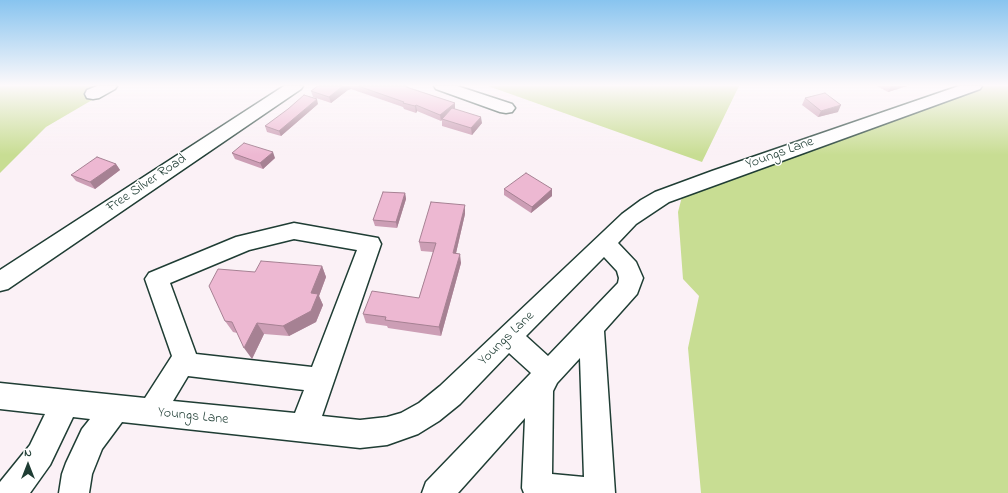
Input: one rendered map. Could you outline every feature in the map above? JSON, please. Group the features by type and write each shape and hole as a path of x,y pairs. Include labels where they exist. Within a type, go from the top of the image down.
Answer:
{"street":[{"name":"Free Silver Road","path":"0,282 260,109"},
{"name":"Youngs Lane","path":"0,396 303,429 360,434 386,431 408,424 429,412 450,395 629,219 662,197 909,109"},
{"path":"151,413 185,358 157,279 244,243 294,231 370,244 303,429"},
{"path":"437,493 548,372 629,287 631,278 628,268 621,259 604,244"},
{"path":"548,372 540,391 537,488 600,493 591,328"},
{"path":"509,337 548,372"},
{"path":"181,364 320,380"},
{"path":"11,493 40,455 65,403"},
{"path":"74,493 77,474 92,439 115,409"}],"green space":[{"path":"0,109 77,109 46,127 0,173"},
{"path":"553,109 728,109 702,162"},
{"path":"910,109 1008,109 1008,493 701,493 688,348 699,296 683,279 678,212 684,189"}],"building":[{"path":"288,109 305,109 279,131 265,126"},
{"path":"426,109 447,109 440,115"},
{"path":"451,109 481,117 471,128 442,119"},
{"path":"244,143 273,152 260,163 232,153"},
{"path":"97,157 116,164 90,182 71,175"},
{"path":"526,173 552,189 532,207 504,189"},
{"path":"383,192 405,193 396,222 373,220"},
{"path":"431,202 465,205 453,253 460,254 439,327 385,320 386,317 363,314 372,291 419,298 436,243 419,242"},
{"path":"261,261 322,266 311,293 318,294 311,311 283,326 257,323 244,348 232,322 225,321 209,286 218,269 255,272"}]}
